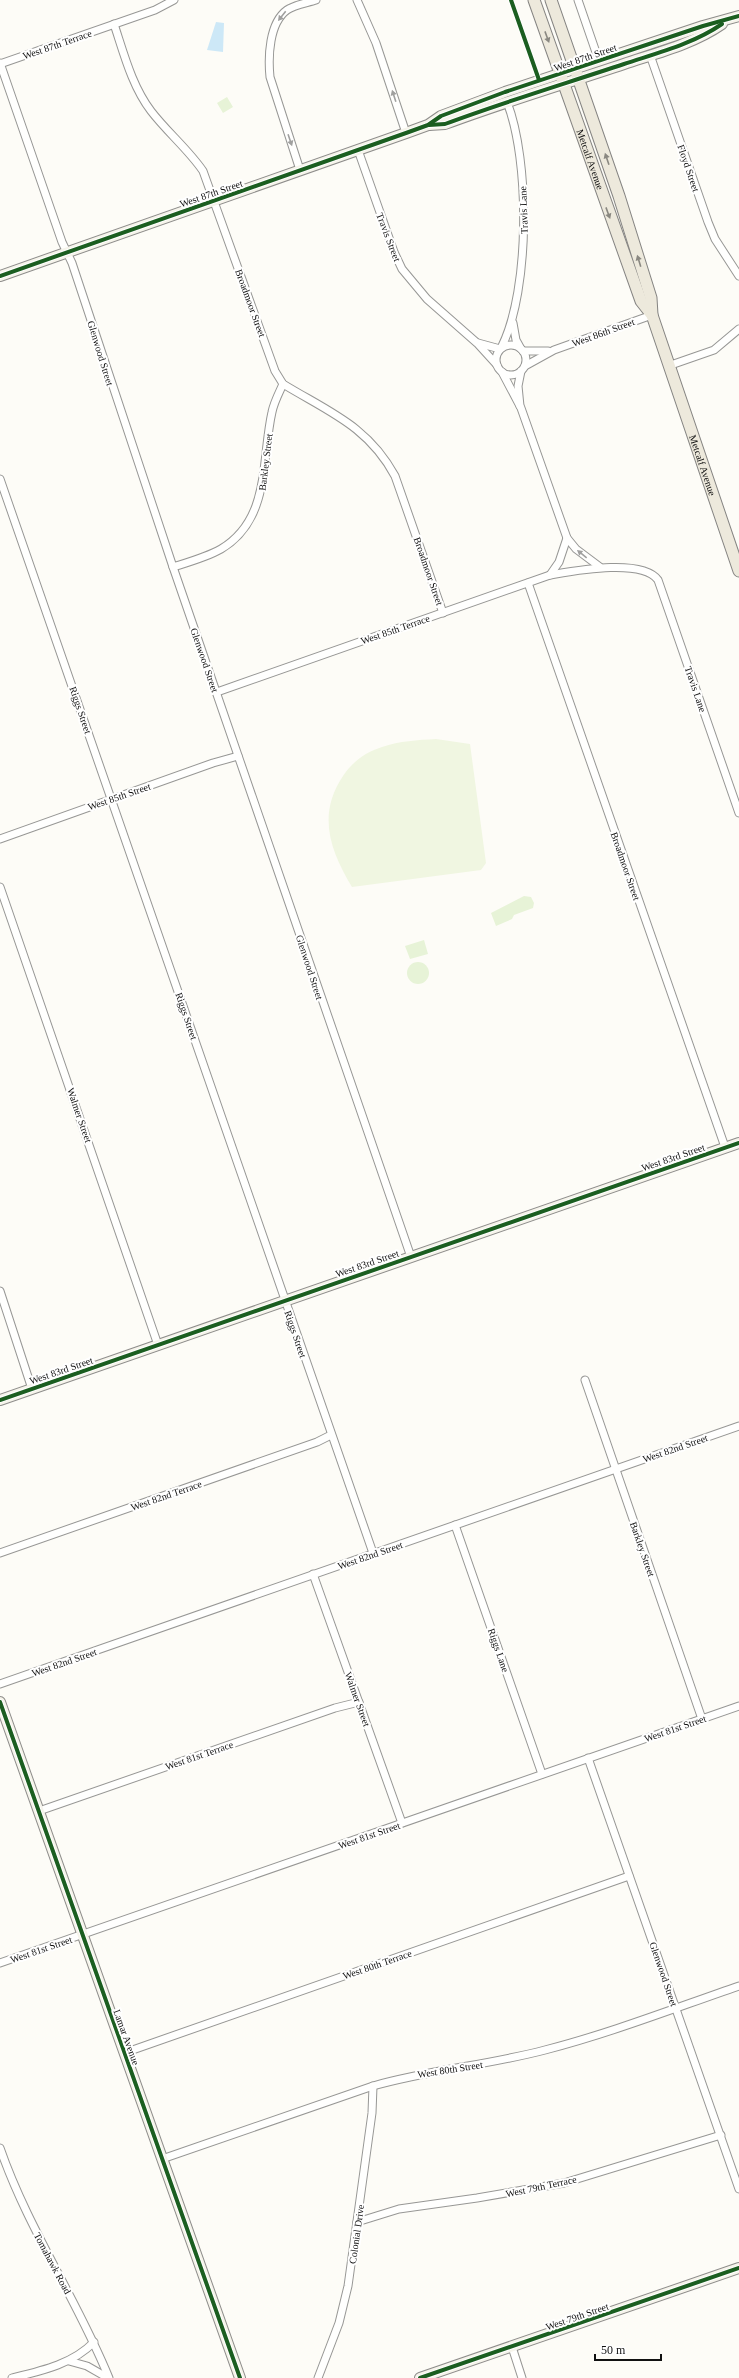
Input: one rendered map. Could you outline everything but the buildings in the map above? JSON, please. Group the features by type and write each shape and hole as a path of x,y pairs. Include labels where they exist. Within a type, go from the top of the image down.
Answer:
{"main road":[{"name":"Metcalf Avenue","path":"534,0 640,301 652,315"},
{"name":"Metcalf Avenue","path":"551,0 619,196 651,298 652,315 668,366 739,571"}],"street":[{"path":"114,24 155,10 174,0"},
{"path":"300,170 270,77 269,62 273,34 280,16 287,10 316,0"},
{"path":"357,0 376,43 406,133"},
{"path":"578,0 599,60"},
{"name":"West 87th Street","path":"577,74 599,60 703,26 739,16"},
{"name":"West 87th Street","path":"0,276 406,133 428,125 441,116 577,74 650,55 707,34 727,20"},
{"name":"West 87th Terrace","path":"0,63 114,24"},
{"name":"Broadmoor Street","path":"114,24 140,94 152,111 195,159 203,171 275,371 283,384 361,432 385,459 395,476 443,613"},
{"name":"Floyd Street","path":"650,55 708,222 715,239 739,276"},
{"name":"Glenwood Street","path":"0,63 67,252 173,567 411,1257"},
{"name":"West 87th Street","path":"428,125 445,124 507,102 562,79"},
{"name":"Travis Lane","path":"501,348 513,320 523,247 524,216 517,132 507,102"},
{"name":"Travis Street","path":"358,150 394,252 402,269 427,299 477,343 497,365"},
{"name":"West 86th Street","path":"523,368 554,350 652,315"},
{"name":"Travis Lane","path":"513,320 516,340 522,350"},
{"path":"668,366 714,350 739,329"},
{"name":"Travis Street","path":"477,343 501,348"},
{"path":"521,408 518,386 526,357 522,350 512,345 501,348 497,356 497,365 521,408 568,538 576,549 600,567"},
{"name":"West 86th Street","path":"522,350 534,353 554,350"},
{"path":"502,372 511,375 523,368"},
{"name":"Barkley Street","path":"173,567 220,549 240,534 250,520 257,506 263,484 272,411 283,384"},
{"name":"Riggs Street","path":"0,479 373,1553"},
{"path":"550,576 559,562 568,538"},
{"name":"West 85th Terrace","path":"217,692 550,576 600,567 645,571"},
{"name":"Travis Lane","path":"645,571 653,573 658,580 739,813"},
{"name":"Broadmoor Street","path":"528,583 725,1147"},
{"name":"West 85th Street","path":"0,839 111,799 238,756"},
{"name":"Walmer Street","path":"0,886 158,1345"},
{"name":"West 83rd Street","path":"0,1400 739,1143"},
{"path":"0,1291 32,1389"},
{"name":"Barkley Street","path":"585,1380 702,1719"},
{"name":"West 82nd Street","path":"0,1684 739,1426"},
{"name":"West 82nd Terrace","path":"0,1553 317,1442 331,1435"},
{"name":"Riggs Lane","path":"455,1525 542,1774"},
{"name":"Walmer Street","path":"314,1574 402,1823"},
{"name":"Lamar Avenue","path":"0,1702 240,2378"},
{"name":"West 81st Terrace","path":"39,1811 328,1710 359,1702"},
{"name":"West 81st Street","path":"0,1964 588,1758 739,1707"},
{"name":"Glenwood Street","path":"588,1758 739,2189"},
{"name":"West 80th Terrace","path":"124,2053 629,1876"},
{"name":"West 80th Street","path":"162,2159 373,2086 404,2077 475,2066 540,2051 607,2032 739,1986"},
{"name":"Colonial Drive","path":"318,2378 345,2301 372,2113 373,2086"},
{"name":"West 79th Terrace","path":"357,2222 399,2209 485,2197 564,2182 721,2135"},
{"name":"Tomahawk Road","path":"0,2148 28,2218 94,2342 109,2378"},
{"name":"West 79th Street","path":"420,2378 739,2268"},
{"path":"12,2378 69,2361 94,2342"},
{"path":"512,2347 522,2378"},
{"path":"69,2361 87,2366 109,2378"}],"green space":[{"path":"227,97 233,107 223,113 217,103"},
{"path":"436,739 470,744 486,863 481,870 352,887 338,860 330,832 330,805 335,790 343,776 355,762 376,749 402,742"},
{"path":"524,896 531,897 534,903 533,908 514,915 512,919 496,926 491,913"},
{"path":"424,940 428,954 410,959 405,946"},
{"path":"418,962 426,965 429,973 426,981 418,984 410,981 407,973 410,965"}],"water":[{"path":"216,22 224,23 223,52 207,50"}],"cycle path":[{"path":"511,0 539,80"},
{"path":"0,276 428,125 441,116 505,92 703,26 739,16"},
{"path":"429,125 445,124 662,52 687,43 722,24"},
{"path":"0,1400 739,1143"},
{"path":"0,1702 240,2378"},
{"path":"420,2378 739,2268"}]}
